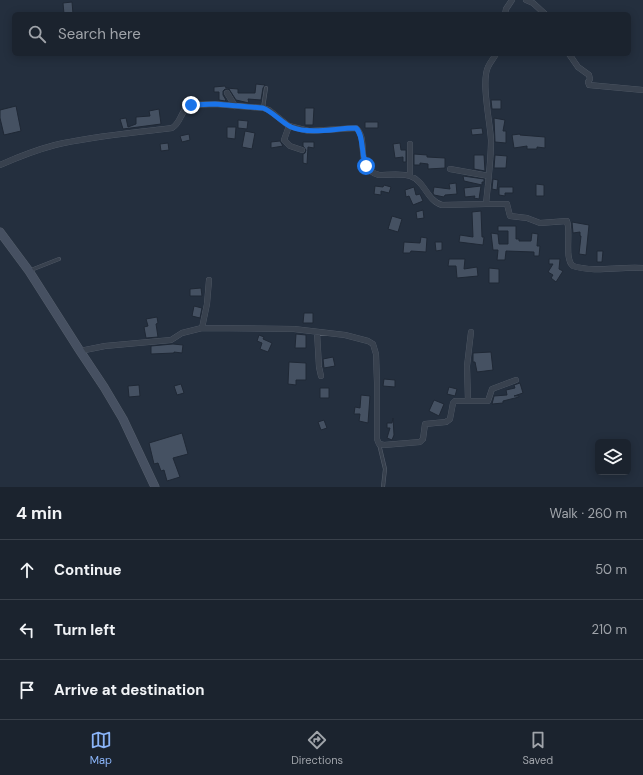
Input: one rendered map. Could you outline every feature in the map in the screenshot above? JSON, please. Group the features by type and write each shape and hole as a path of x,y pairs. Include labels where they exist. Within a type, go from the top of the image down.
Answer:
{"street":[{"path":"505,12 512,0"},
{"path":"526,0 533,3 543,12"},
{"path":"486,204 491,142 486,92 487,73 488,67 495,56"},
{"path":"570,56 578,67 589,75 590,78 588,83 590,85 643,90"},
{"path":"227,93 235,106"},
{"path":"0,165 22,155 54,145 73,141 172,128 177,125 186,107 191,105 215,104 263,108 269,110 289,126 309,131 356,128 360,134 364,160 370,170 379,175 410,176 422,185 437,204 507,204 510,216 527,218 537,222 567,221 569,260 573,266 587,268 643,268"},
{"path":"289,126 284,140 290,146 302,150"},
{"path":"410,144 410,176"},
{"path":"450,169 489,176"},
{"path":"0,232 30,271 80,351 104,386 155,487"},
{"path":"202,328 209,280"},
{"path":"80,351 105,346 171,340 182,333 202,328 263,328 317,332 345,335 368,341 373,344 375,348 377,383 377,439 379,444 384,446 420,442 425,424 449,421 454,402 457,400 488,401 492,389 516,380"},
{"path":"317,332 321,376"},
{"path":"468,401 467,366 471,332"}],"lane":[{"path":"263,108 266,88"},
{"path":"30,271 59,259"},
{"path":"379,444 385,469 383,487"}],"building":[{"path":"72,2 73,12 64,12 63,3"},
{"path":"256,84 265,85 261,100 248,99 249,103 236,100 229,89 225,89 223,91 225,101 219,100 219,92 214,92 214,87 225,86 226,88 238,89 238,93 255,93"},
{"path":"491,100 501,100 501,109 492,109"},
{"path":"16,106 21,131 4,135 0,118 0,110"},
{"path":"305,108 314,108 313,125 305,125"},
{"path":"159,109 161,124 123,129 120,119 126,118 128,127 136,124 136,117 150,116 149,111"},
{"path":"494,118 505,120 503,131 506,131 506,143 495,142"},
{"path":"238,120 248,121 247,129 238,128"},
{"path":"365,122 378,122 378,128 365,128"},
{"path":"227,127 236,127 235,139 227,138"},
{"path":"482,128 483,134 472,135 471,129"},
{"path":"245,131 255,133 252,149 242,147"},
{"path":"189,134 190,140 182,142 180,136"},
{"path":"520,134 545,137 545,148 537,147 537,149 527,149 527,146 514,148 512,135"},
{"path":"280,141 283,146 271,148 271,142"},
{"path":"303,142 314,142 314,148 308,147 307,164 303,163 303,154 306,150 303,146"},
{"path":"168,143 169,150 161,151 160,144"},
{"path":"400,143 401,150 406,150 406,162 403,162 403,157 395,158 393,144"},
{"path":"414,154 427,155 427,157 445,158 445,168 428,169 428,164 420,163 420,165 414,165"},
{"path":"474,155 484,155 485,171 474,169"},
{"path":"495,155 507,156 506,168 494,168"},
{"path":"463,176 484,179 484,182 482,182 482,185 464,181"},
{"path":"493,179 498,180 497,190 492,189"},
{"path":"456,183 457,194 445,195 444,197 434,195 433,193 434,187 450,189 449,184"},
{"path":"536,184 544,185 544,196 536,196"},
{"path":"384,185 391,187 389,193 381,191 381,195 374,194 375,186 383,187"},
{"path":"481,186 479,199 474,198 475,196 465,197 464,188"},
{"path":"414,187 416,195 420,194 423,201 413,205 409,196 406,197 405,190"},
{"path":"499,187 513,187 513,193 505,193 505,196 499,195"},
{"path":"423,210 424,218 417,219 416,212"},
{"path":"481,211 482,237 484,237 483,245 459,242 460,235 473,237 472,212"},
{"path":"392,216 402,219 398,232 388,229"},
{"path":"572,222 589,225 586,255 579,254 581,236 580,232 573,233"},
{"path":"498,226 516,226 516,239 519,239 519,241 531,241 532,233 538,234 537,246 540,246 539,256 534,256 534,252 506,251 505,260 497,260 498,250 493,250 491,233 498,234 499,244 508,244 508,231 498,231"},
{"path":"421,237 427,238 426,252 411,251 410,253 403,253 404,242 420,243"},
{"path":"435,242 442,242 442,250 436,251"},
{"path":"597,251 603,251 602,262 597,262"},
{"path":"449,259 465,259 464,269 477,267 478,276 457,278 456,266 448,266"},
{"path":"549,259 560,259 559,269 563,271 556,282 551,278 553,275 548,272 553,264 549,264"},
{"path":"489,268 499,269 499,283 489,283"},
{"path":"201,288 202,296 190,296 190,289"},
{"path":"194,306 202,308 200,318 192,316"},
{"path":"304,313 313,313 313,323 303,323"},
{"path":"157,317 158,323 156,324 158,337 146,338 144,327 148,326 146,319"},
{"path":"296,334 306,335 306,348 295,348"},
{"path":"259,335 264,337 263,339 272,343 268,352 260,349 262,343 257,341"},
{"path":"173,344 183,345 182,353 174,352 151,354 151,346"},
{"path":"491,352 493,370 477,372 475,362 473,362 473,353"},
{"path":"333,357 335,366 324,368 323,359"},
{"path":"289,362 306,363 306,380 296,380 296,385 288,384"},
{"path":"384,379 395,380 395,387 383,386"},
{"path":"520,383 523,393 514,396 519,397 503,401 503,403 492,404 494,396 507,395 506,390 515,388 514,385"},
{"path":"181,384 184,393 177,395 174,386"},
{"path":"139,385 140,396 129,397 128,386"},
{"path":"449,387 457,389 455,396 447,394"},
{"path":"320,388 329,388 329,398 320,398"},
{"path":"361,395 370,396 368,423 359,421 360,414 354,414 355,407 360,408"},
{"path":"434,400 444,404 439,416 429,411"},
{"path":"393,418 394,435 392,440 387,438 390,428 387,428 387,423 392,423"},
{"path":"324,420 327,428 321,430 318,422"},
{"path":"182,433 188,454 173,458 180,477 167,481 164,470 161,471 158,463 154,464 149,443"}],"route":[{"path":"191,105 224,104 263,108 269,110 289,126 309,131 356,128 360,134 366,166"}]}
